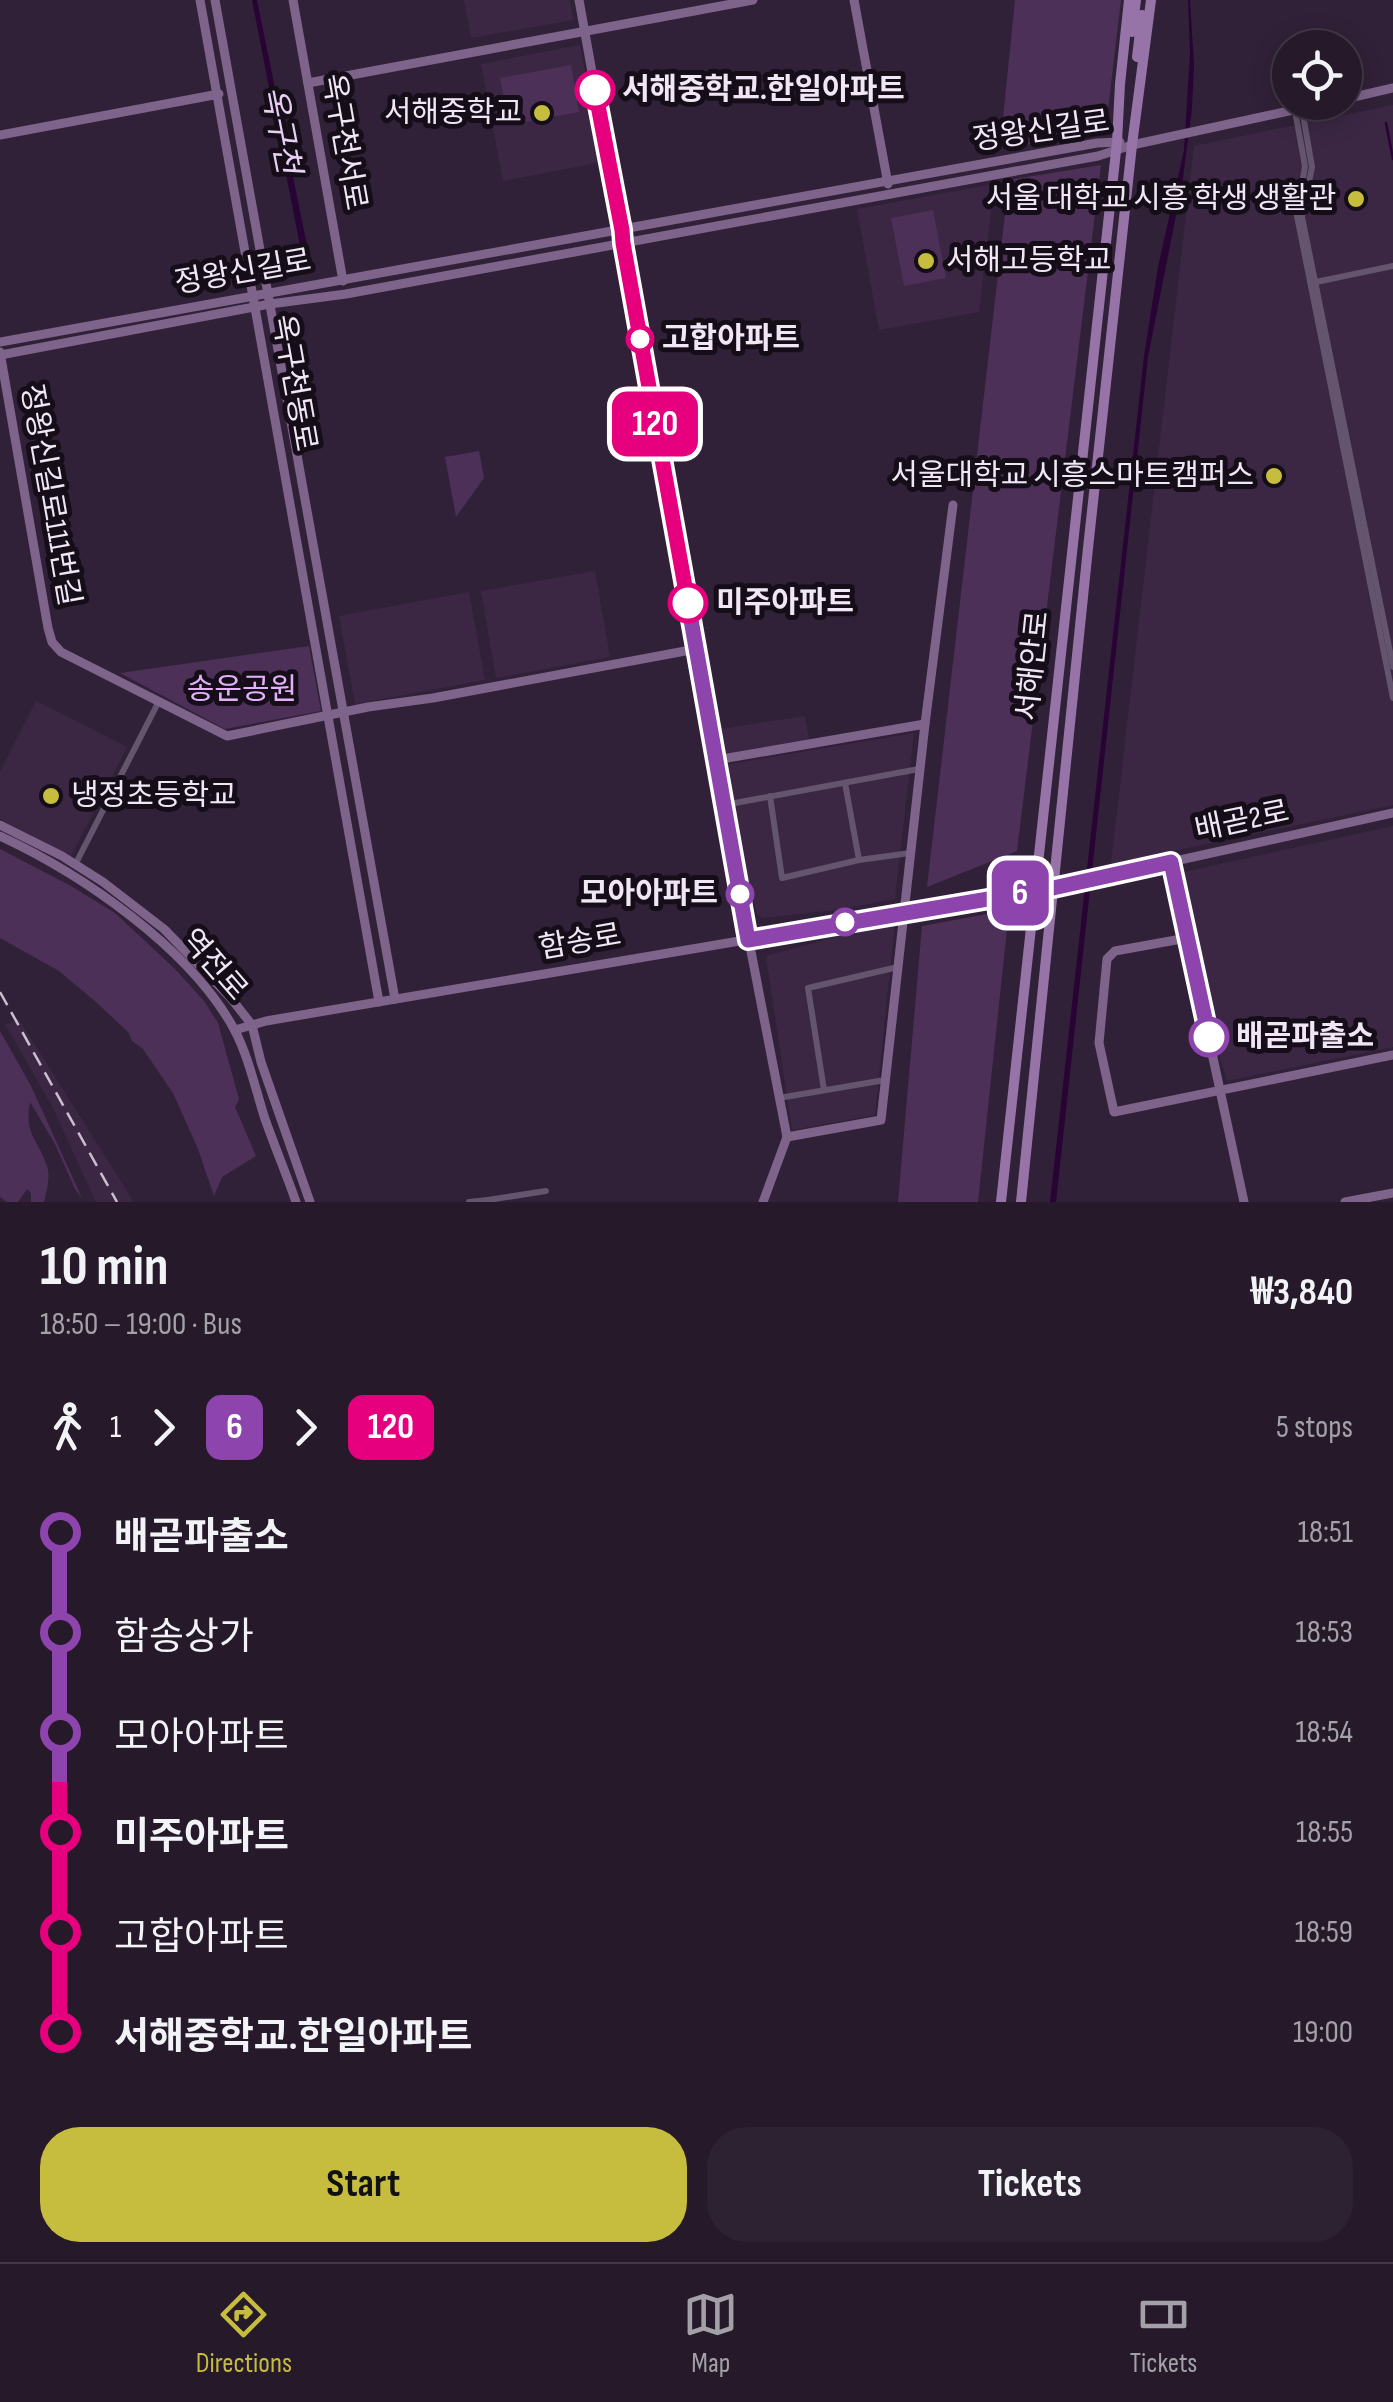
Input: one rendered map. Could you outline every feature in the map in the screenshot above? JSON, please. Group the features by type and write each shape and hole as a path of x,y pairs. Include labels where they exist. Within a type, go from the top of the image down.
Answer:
{"main road":[{"path":"1135,41 1140,0"},
{"name":"서해안로","path":"1022,1202 1133,142 1140,0"},
{"name":"서해안로","path":"1002,1202 1116,144 1140,0"},
{"name":"서해안로","path":"1133,142 1135,41"},
{"name":"서해안로","path":"1116,144 1135,41"}],"street":[{"name":"옥구천동로","path":"200,0 379,1002"},
{"name":"옥구천동로","path":"215,0 395,999"},
{"name":"옥구천서로","path":"293,0 346,294"},
{"path":"579,0 786,1136 763,1202"},
{"path":"308,82 753,0"},
{"path":"854,0 890,194"},
{"path":"1362,95 1393,88"},
{"path":"0,134 231,92"},
{"path":"1133,142 1272,116"},
{"path":"1300,120 1305,166 1296,216 1393,666"},
{"name":"정왕신길로","path":"0,342 253,295 269,298 346,294 890,194 1133,142"},
{"name":"정왕신길로","path":"0,354 255,307 269,298 342,280 1097,143 1116,144"},
{"path":"1313,282 1393,266"},
{"path":"1313,282 1393,698"},
{"name":"정왕신길로111번길","path":"0,354 48,628 52,642 61,652 227,736 328,717"},
{"path":"786,1136 881,1120 924,724 953,505"},
{"path":"328,717 696,649"},
{"path":"75,865 159,701"},
{"path":"716,760 924,724"},
{"path":"724,805 920,769"},
{"path":"845,783 859,860"},
{"path":"115,787 130,796"},
{"path":"770,796 782,878 910,853"},
{"name":"배곧2로","path":"1053,888 1393,813"},
{"name":"역전로","path":"0,826 103,882 164,928 212,976 252,1025 310,1202"},
{"name":"역전로","path":"0,836 70,873 131,916 210,992 235,1030 296,1202"},
{"path":"1171,862 1244,1202"},
{"name":"함송로","path":"235,1030 395,999 1053,888"},
{"path":"1187,938 1115,951 1107,960 1099,1043 1114,1112 1393,1055"},
{"path":"824,1090 808,988 898,967"},
{"path":"779,1098 886,1080"},
{"path":"469,1202 546,1192"},
{"path":"1346,1202 1393,1193"}],"shaded area":[{"path":"464,0 570,0 573,20 471,38"},
{"name":"서해중학교","path":"580,45 602,162 503,181 481,64"},
{"name":"서울대학교 시흥스마트캠퍼스","path":"1393,105 1393,805 1111,864 1194,146 1320,120 1362,120 1362,111"},
{"name":"서해고등학교","path":"994,184 979,312 879,330 857,209"},
{"path":"595,571 610,657 496,678 481,591"},
{"path":"469,592 485,680 355,704 339,616"},
{"name":"냉정초등학교","path":"36,701 127,747 71,856 0,819 0,772"},
{"path":"805,716 809,740 720,756 714,730"},
{"path":"914,733 895,899 763,918 757,914 725,765"},
{"path":"1393,826 1393,1047 1227,1081 1213,1035 1184,872"},
{"path":"895,921 875,1115 792,1130 766,956"},
{"path":"19,1020 133,1202 96,1202 52,1106 5,1024"}],"green space":[{"path":"1015,0 1121,0 1106,126 1099,135 1000,148"},
{"path":"571,65 579,112 509,125 500,78"},
{"path":"1101,165 1017,851 927,887 1009,180"},
{"path":"933,210 946,278 904,286 891,218"},
{"path":"479,451 484,478 456,517 445,457"},
{"name":"송운공원","path":"309,646 321,711 225,729 120,673"},
{"path":"0,849 115,913 176,970 218,1023 239,1099 235,1107 256,1156 222,1177 214,1196 173,1093 143,1049 59,971 0,938"},
{"path":"1009,910 978,1202 898,1202 922,926"},
{"path":"0,1031 31,1086 82,1198 30,1102 31,1131 48,1170 44,1202 31,1202 27,1189 18,1202 0,1197"}],"water":[{"name":"옥구천","path":"252,0 257,0 310,260 303,261"},
{"path":"1188,0 1194,65 1192,109 1182,185 1148,357 1056,1202 1050,1202 1144,356 1158,267 1184,150 1190,54"}],"waterway":[{"path":"1386,123 1393,159"}],"railway":[{"path":"0,992 117,1202"}],"bus line":[{"name":"120","path":"595,90 688,603"},
{"name":"6","path":"688,603 748,940 1053,888 1171,862 1209,1037"}],"place":[{"name":"서해중학교.한일아파트","path":"595,90"},
{"name":"서해중학교","path":"542,113"},
{"name":"서울 대학교 시흥 학생 생활관","path":"1356,199"},
{"name":"서해고등학교","path":"926,261"},
{"name":"고합아파트","path":"640,339"},
{"name":"서울대학교 시흥스마트캠퍼스","path":"1274,476"},
{"name":"미주아파트","path":"688,603"},
{"name":"냉정초등학교","path":"51,796"},
{"name":"모아아파트","path":"740,894"},
{"name":"배곧파출소","path":"1209,1037"}]}
